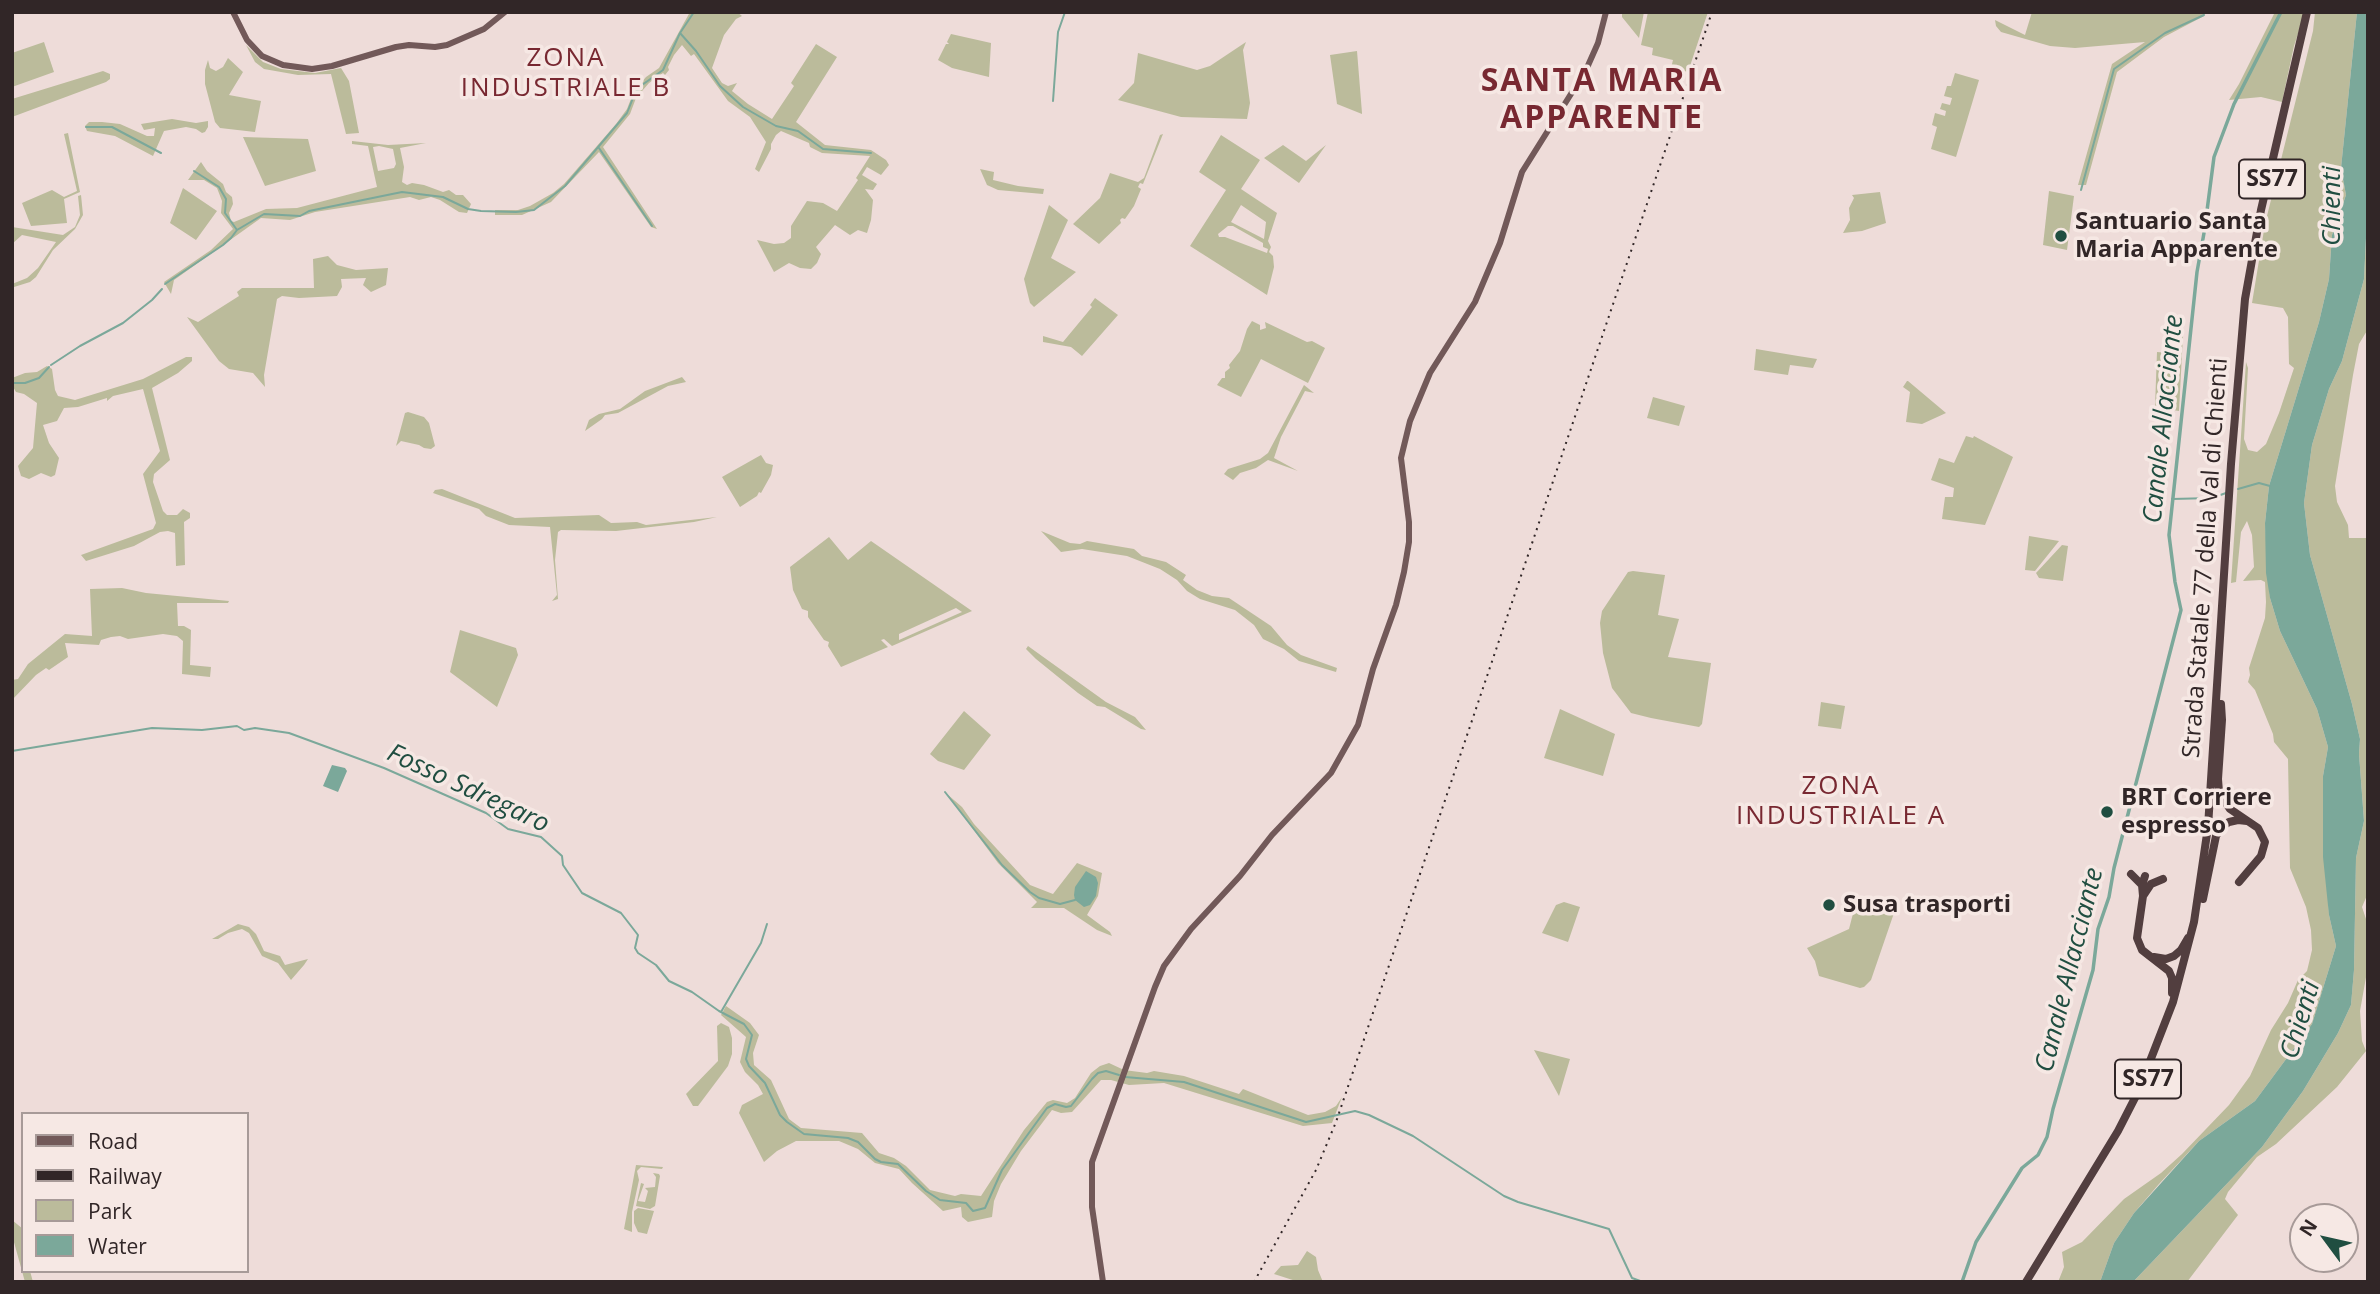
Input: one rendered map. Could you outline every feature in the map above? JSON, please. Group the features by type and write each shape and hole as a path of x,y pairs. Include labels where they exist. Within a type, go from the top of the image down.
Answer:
{"highway":[{"name":"Strada Statale 77 della Val di Chienti","path":"2053,1242 2118,1131 2151,1059 2181,977 2197,909 2209,816 2241,351 2261,230 2310,12"},
{"name":"Strada Statale 77 della Val di Chienti","path":"2028,1282 2121,1133 2149,1076 2180,994 2203,899 2211,842 2221,704 2224,601"},
{"path":"2221,704 2219,792 2227,806 2261,831 2265,846 2243,880"},
{"path":"2203,899 2216,836 2224,825 2230,822 2250,822"},
{"path":"2146,954 2166,959 2178,953 2184,946 2204,867"},
{"path":"2131,874 2144,890"},
{"path":"2151,1059 2173,986 2169,971 2146,954 2139,944 2137,931 2144,890 2163,879"}],"main road":[{"path":"233,12 243,34 257,51 269,60 290,66 323,68 379,50 406,46 435,47 459,41 484,29 505,12"},
{"path":"1103,1282 1093,1217 1091,1169 1155,987 1168,961 1191,929 1337,765 1358,725 1396,605 1409,542 1401,458 1409,421 1430,373 1475,302 1500,243 1522,173 1586,70 1598,43 1606,12"}],"green space":[{"path":"690,12 737,12 742,16 736,19 724,35 712,68 722,83 728,86 737,83 732,91 772,119 794,86 791,83 816,44 837,57 796,122 825,145 871,150 889,165 881,175 867,167 862,175 877,184 873,190 865,189 873,200 867,233 858,230 850,235 835,225 816,247 821,254 811,269 789,263 774,272 757,240 774,244 784,243 791,238 791,226 807,201 823,203 837,211 870,156 822,153 810,147 809,143 781,131 771,144 759,172 755,169 766,142 750,117 728,101 694,54 691,56 682,45 674,55 669,70 649,83 636,98 630,114 603,147 657,229 651,227 599,152 551,202 522,215 495,215 495,210 518,210 530,206 564,184 616,124 627,109 634,91 646,77 659,68"},
{"path":"1622,12 1644,12 1639,38 1622,17"},
{"path":"1648,12 1708,12 1688,72 1671,68 1673,60 1652,55 1653,48 1641,45"},
{"path":"2032,12 2205,12 2204,16 2164,37 2117,72 2086,185 2078,185 2112,64 2145,42 2075,48 2050,46 2001,32 1996,26 1995,20 2025,35"},
{"path":"2275,12 2305,12 2294,46 2282,102 2261,97 2229,100 2239,84"},
{"path":"2315,12 2357,12 2341,168 2346,195 2332,235 2329,279 2319,322 2269,486 2265,523 2270,598 2280,631 2317,709 2328,747 2323,776 2329,915 2336,946 2312,1024 2255,1101 2199,1141 2134,1213 2114,1243 2100,1282 2058,1282 2064,1267 2062,1252 2082,1242 2124,1199 2161,1173 2229,1105 2250,1076 2298,980 2307,971 2312,950 2306,907 2290,868 2288,759 2274,742 2255,690 2248,682 2249,668 2265,618 2266,602 2265,582 2243,581 2254,567 2252,535 2247,521 2241,532 2236,582 2231,583 2246,362 2248,368 2244,439 2248,450 2257,452 2266,444 2294,368 2289,364 2288,317 2283,308 2252,303 2265,224 2313,31"},
{"path":"951,34 991,43 989,77 952,68 938,60 946,44 949,44 947,42"},
{"path":"44,42 54,72 12,87 12,53"},
{"path":"1246,42 1243,50 1250,103 1247,119 1181,117 1118,100 1134,83 1138,53 1197,70 1210,66"},
{"path":"246,45 263,62 281,69 315,73 341,68 349,81 359,133 346,134 331,74 298,75 264,69 255,62"},
{"path":"1357,51 1362,114 1337,104 1330,55"},
{"path":"228,58 243,72 229,95 261,101 255,132 220,128 215,122 205,84 205,70 208,60 210,68 216,71 223,67"},
{"path":"103,71 110,74 110,79 106,82 12,117 12,99"},
{"path":"1955,73 1979,80 1956,157 1931,149 1937,127 1932,125 1935,113 1945,116 1946,111 1940,109 1942,103 1950,105 1952,98 1944,96"},
{"path":"172,119 196,123 208,121 208,127 202,133 186,127 164,131 153,156 115,136 87,131 85,126 89,122 120,124 147,136 154,136 155,128 144,130 141,124"},
{"path":"68,133 80,192 64,199 67,223 31,226 22,203 52,190 64,197 77,191 64,134"},
{"path":"1163,134 1143,184 1140,183 1138,187 1141,189 1134,206 1125,219 1120,220 1121,223 1099,244 1073,224 1100,198 1110,173 1138,182 1144,178 1160,135"},
{"path":"1221,135 1260,160 1241,189 1277,213 1268,241 1274,267 1267,295 1190,246 1226,190 1199,172","holes":["1241,205 1266,222 1264,239 1231,222","1228,226 1233,226 1263,243 1263,247 1268,249 1267,253 1219,237 1218,234"]},
{"path":"243,137 308,139 316,171 265,186"},
{"path":"352,141 388,145 426,143 400,148 404,167 402,182 463,195 471,204 467,213 459,212 431,197 419,200 410,197 315,212 290,220 261,218 174,280 171,294 164,282 211,250 233,229 221,213 222,201 217,188 204,180 188,180 201,162 232,197 233,204 229,213 231,221 234,222 266,209 297,208 377,187 368,146 352,144","holes":["373,147 393,149 396,164 394,168 378,171"]},
{"path":"1283,145 1306,161 1326,145 1299,183 1264,158"},
{"path":"980,169 994,172 993,180 1044,189 1043,194 998,190 987,185"},
{"path":"183,188 217,211 196,240 170,223"},
{"path":"2049,191 2074,196 2067,250 2043,245"},
{"path":"1880,192 1886,223 1862,231 1843,233 1850,220 1849,208 1854,198 1852,195"},
{"path":"81,195 83,215 75,229 53,250 36,277 14,287 12,284 27,278 38,268 56,242 22,235 12,244 12,227 63,235 75,227 80,215 78,196"},
{"path":"2368,197 2368,329 2359,344 2335,486 2337,502 2348,525 2349,538 2368,538 2368,893 2362,907 2368,925 2368,966 2360,1011 2362,1041 2366,1051 2337,1087 2276,1144 2257,1157 2228,1192 2225,1199 2238,1215 2187,1282 2133,1282 2262,1147 2303,1091 2338,1033 2351,1005 2356,858 2364,821 2360,739 2310,555 2304,503 2312,445 2329,389 2342,361 2364,279"},
{"path":"1049,205 1068,220 1051,258 1076,272 1034,307 1030,303 1024,279"},
{"path":"328,256 337,265 356,270 388,268 386,285 371,292 363,285 366,278 341,279 342,287 337,296 282,296 277,299 264,375 265,387 253,373 229,369 219,361 187,317 198,322 239,296 237,292 242,288 314,288 313,259"},
{"path":"1095,298 1118,315 1082,356 1071,347 1043,342 1043,336 1063,342 1092,307 1090,305"},
{"path":"1252,321 1260,325 1260,330 1266,328 1265,322 1325,348 1308,383 1261,359 1241,397 1217,385 1225,378 1225,372 1240,351"},
{"path":"2175,334 2183,335 2179,411 2155,407 2157,352 2169,353 2170,337 2175,337"},
{"path":"1756,349 1817,359 1813,368 1790,365 1788,375 1754,370"},
{"path":"186,357 192,357 192,361 178,373 152,388 170,460 154,474 153,482 163,511 167,515 177,515 183,509 190,513 190,518 184,522 185,565 176,566 175,533 168,531 160,532 134,546 86,561 81,555 153,529 156,523 143,474 160,451 143,389 113,396 107,401 107,398 78,407 64,408 57,421 43,425 49,443 59,458 55,475 51,477 41,473 29,479 21,476 18,466 33,448 37,403 16,392 12,378 37,372 47,366 52,369 58,396 75,400 143,379"},
{"path":"682,377 686,382 668,386 618,413 605,415 585,431 589,420 599,414 620,409 645,391"},
{"path":"1907,381 1946,413 1922,424 1906,422 1910,392 1903,387"},
{"path":"1304,385 1314,393 1305,391 1281,437 1274,458 1298,471 1268,460 1256,468 1240,473 1233,480 1224,474 1228,469 1260,459 1268,453"},
{"path":"1653,397 1685,406 1679,426 1647,418"},
{"path":"405,413 424,417 429,423 435,446 431,449 401,441 396,446"},
{"path":"1966,436 1974,436 2013,457 1985,525 1942,519 1945,497 1953,497 1954,488 1931,480 1939,458 1954,463"},
{"path":"761,455 766,463 773,465 771,475 761,493 740,507 722,477"},
{"path":"442,489 515,518 599,515 611,523 637,522 646,525 717,517 616,531 561,530 558,532 555,560 558,599 552,601 557,595 550,527 509,525 486,516 479,509 433,493"},
{"path":"1041,531 1070,543 1080,544 1087,541 1134,549 1142,556 1166,562 1186,575 1183,580 1197,590 1212,596 1229,598 1271,626 1287,645 1301,655 1337,668 1336,672 1299,661 1284,649 1263,639 1254,625 1235,610 1200,599 1160,569 1127,556 1082,549 1061,552"},
{"path":"2029,536 2059,541 2035,571 2025,570"},
{"path":"829,537 848,560 871,541 972,611 892,646 884,639 881,640 888,647 841,667 828,646 829,642 824,640 808,617 808,611 802,609 793,590 790,567","holes":["956,608 962,612 899,640 899,634"]},
{"path":"2062,545 2068,546 2063,581 2039,578 2036,573"},
{"path":"1628,572 1665,575 1658,615 1679,619 1668,657 1711,663 1702,724 1699,727 1631,713 1612,688 1603,653 1600,623 1602,611"},
{"path":"122,588 229,601 177,603 178,626 191,630 190,665 211,667 210,677 182,674 183,641 177,636 163,634 128,639 111,637 101,640 99,645 65,643 68,657 36,675 12,700 12,680 18,679 28,664 65,634 92,636 90,589"},
{"path":"460,630 516,648 518,655 497,707 450,672"},
{"path":"1028,646 1106,702 1135,717 1146,730 1105,707 1097,706 1078,693 1036,659 1026,649"},
{"path":"1821,702 1845,706 1841,729 1818,726"},
{"path":"1560,709 1615,734 1603,776 1544,758"},
{"path":"964,711 991,735 964,770 938,761 930,754"},
{"path":"947,794 962,807 974,824 1030,885 1053,894 1077,863 1102,873 1098,896 1087,915 1112,936 1097,930 1064,908 1031,908 1037,902 998,863"},
{"path":"1564,902 1580,907 1568,942 1542,933 1556,905"},
{"path":"1856,902 1894,913 1871,980 1860,988 1819,976 1815,961 1807,948 1849,929"},
{"path":"238,924 249,927 256,934 264,951 280,956 285,965 308,959 291,980 278,963 262,956 249,933 242,929 212,939"},
{"path":"726,1006 750,1023 759,1035 753,1053 754,1065 771,1080 789,1119 801,1128 862,1133 879,1153 906,1166 930,1190 955,1196 981,1196 1024,1130 1047,1102 1053,1100 1067,1103 1075,1098 1091,1073 1109,1063 1124,1070 1184,1076 1239,1094 1243,1089 1308,1115 1325,1112 1336,1106 1342,1097 1332,1123 1303,1126 1164,1083 1129,1085 1101,1080 1072,1112 1052,1110 1021,1151 1001,1184 994,1201 992,1217 968,1222 962,1217 961,1207 943,1211 899,1169 875,1163 858,1149 839,1141 796,1141 764,1162 739,1113 742,1105 763,1094 740,1062 746,1037 721,1015"},
{"path":"721,1023 729,1027 732,1038 732,1054 728,1066 698,1106 693,1106 686,1094 718,1061 717,1026"},
{"path":"1534,1050 1570,1059 1559,1096"},
{"path":"636,1165 663,1167 641,1167 637,1171 639,1180 632,1212 632,1232 624,1229"},
{"path":"653,1173 660,1176 655,1206 650,1209 636,1206 641,1183 644,1184 638,1201 645,1202 648,1191 645,1188 655,1187 656,1177"},
{"path":"638,1208 654,1211 647,1234 638,1232 634,1223 634,1211"},
{"path":"12,1220 21,1227 21,1268 12,1235"},
{"path":"1307,1251 1316,1257 1323,1282 1299,1282 1274,1274 1281,1266 1298,1265"},
{"path":"23,1273 31,1273 33,1282 25,1282"}],"water":[{"path":"2357,12 2368,12 2368,197 2364,279 2342,361 2329,389 2312,445 2304,503 2310,555 2360,739 2364,821 2356,858 2351,1005 2338,1033 2303,1091 2262,1147 2133,1282 2100,1282 2114,1243 2134,1213 2199,1141 2255,1101 2312,1024 2336,946 2329,915 2323,857 2323,776 2328,747 2317,709 2280,631 2270,598 2266,573 2265,523 2269,486 2319,322 2329,279 2332,235 2346,195 2341,168"},
{"path":"332,765 347,771 338,792 323,786"},
{"path":"1086,871 1096,877 1098,883 1096,896 1090,905 1084,907 1075,900 1074,895 1075,887"}],"waterway":[{"path":"165,284 223,245 237,230 264,214 300,216 309,211 402,192 443,197 468,209 481,211 534,210 565,186 627,113 635,93 663,70 680,33 694,12"},
{"path":"1053,101 1058,32 1065,12"},
{"name":"Canale Allacciante","path":"2205,226 2214,157 2234,104 2281,12"},
{"path":"2081,190 2114,69 2165,33 2204,15"},
{"path":"680,33 720,86 743,107 776,126 798,131 823,149 871,153"},
{"path":"86,127 112,127 161,153"},
{"path":"599,148 652,226"},
{"path":"194,171 219,187 226,199 225,213 237,230"},
{"name":"Canale Allacciante","path":"1962,1282 1976,1242 2022,1168 2038,1155 2047,1137 2093,970 2098,929 2109,897 2114,868 2181,610 2169,535 2197,272 2204,233"},
{"path":"51,365 123,323 162,289"},
{"path":"12,383 25,383 39,378 49,367"},
{"path":"2238,489 2259,483 2270,486"},
{"path":"2172,499 2212,498 2226,493"},
{"name":"Fosso Sdregaro","path":"12,751 152,728 202,730 237,726 244,730 255,728 289,733 384,768 486,813 508,829 541,837 562,856 563,865 582,893 621,913 638,935 635,948 638,953 656,965 669,981 744,1024 752,1035 746,1059 749,1066 765,1083 780,1115 787,1122 804,1134 848,1138 858,1142 875,1159 898,1164 926,1191 940,1200 966,1203 973,1211 985,1208 1002,1170 1047,1108 1055,1104 1071,1106 1098,1073 1106,1071 1119,1075"},
{"path":"945,792 1002,865 1030,892 1039,898 1060,904 1075,900"},
{"path":"721,1012 761,943 767,924"},
{"name":"Fosso Sdregaro","path":"1125,1077 1184,1082 1306,1122 1355,1111 1369,1115 1413,1136 1504,1196 1609,1229 1632,1278 1643,1282"}],"railway":[{"path":"1254,1282 1316,1170 1336,1122 1712,12"}],"place":[{"name":"Santuario Santa Maria Apparente","path":"2061,236"},
{"name":"BRT Corriere espresso","path":"2107,812"},
{"name":"Susa trasporti","path":"1829,905"}],"district":[{"name":"ZONA INDUSTRIALE B","path":"566,74"},
{"name":"SANTA MARIA APPARENTE","path":"1602,100"},
{"name":"ZONA INDUSTRIALE A","path":"1841,802"}],"water label":[{"name":"Chienti","path":"2333,206"},
{"name":"Chienti","path":"2301,1020"}]}
